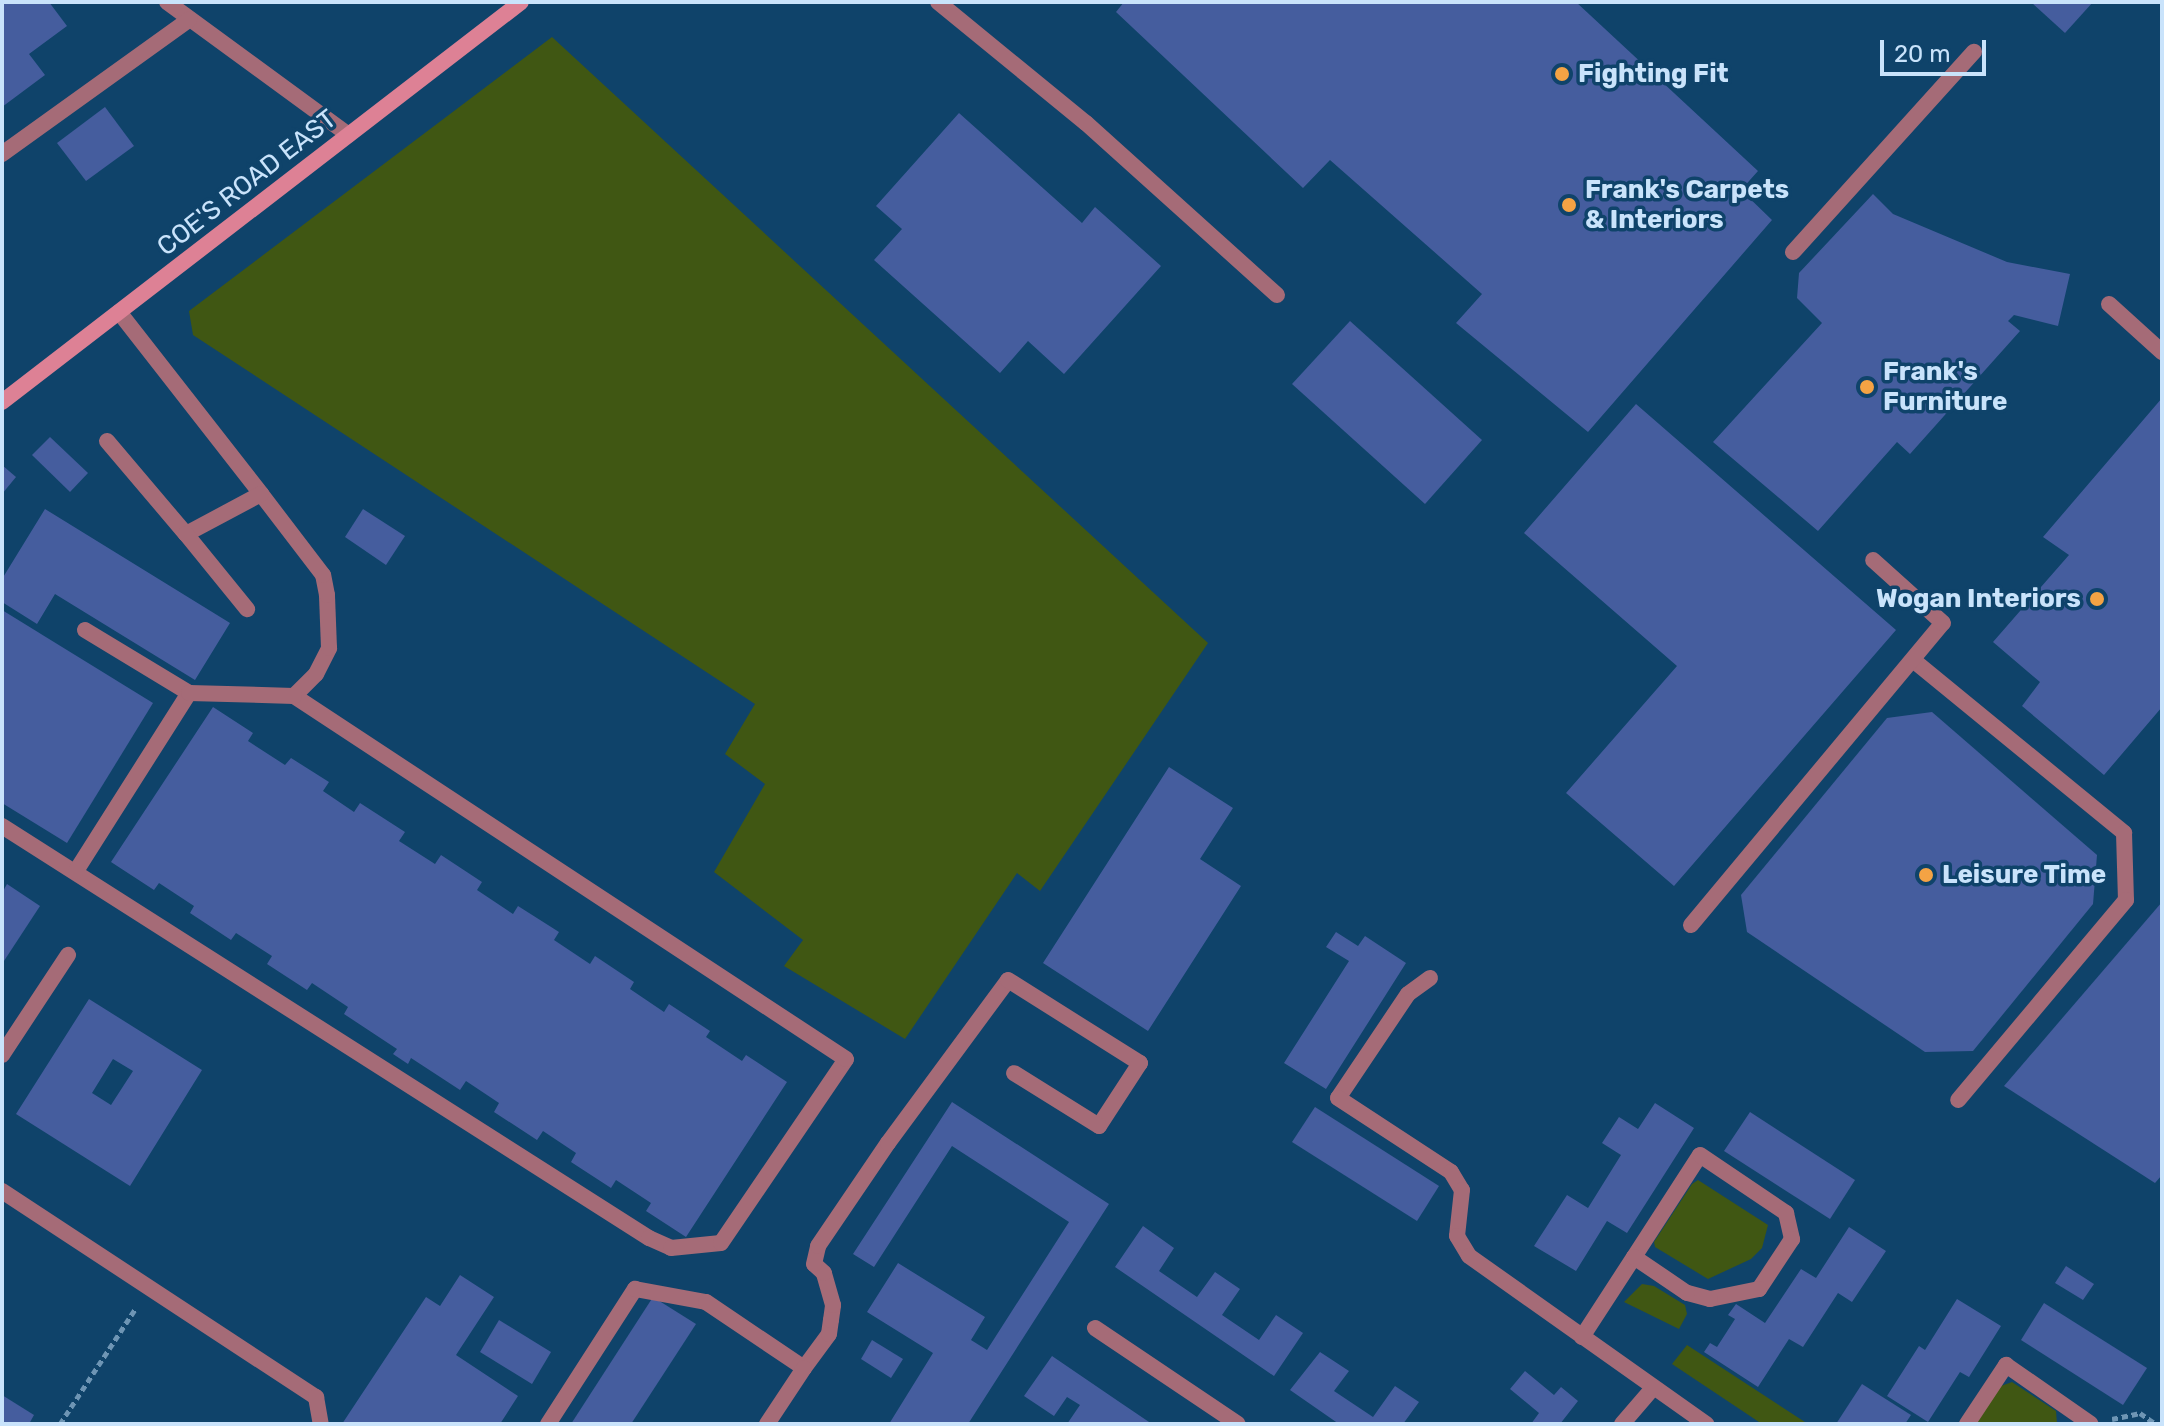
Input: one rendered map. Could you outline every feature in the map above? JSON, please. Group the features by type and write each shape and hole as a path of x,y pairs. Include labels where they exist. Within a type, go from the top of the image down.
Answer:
{"street":[{"path":"167,2 349,135"},
{"name":"COE'S ROAD EAST","path":"2,402 521,2"},
{"path":"938,2 1086,123 1277,295"},
{"path":"2,154 190,19"},
{"path":"1793,252 1974,52"},
{"path":"2109,304 2162,352"},
{"path":"119,312 323,575 329,648 316,674 294,696"},
{"path":"107,441 247,609"},
{"path":"186,534 261,494"},
{"path":"1691,925 1943,623 1873,560"},
{"path":"2,826 649,1238 671,1248 721,1243 846,1059 294,696 189,693 85,630"},
{"path":"1913,660 2124,833 2126,900 1958,1100"},
{"path":"76,871 189,693"},
{"path":"2,1055 68,955"},
{"path":"1430,978 1408,994 1338,1098 1451,1172 1462,1190 1457,1236 1469,1256 1706,1424"},
{"path":"767,1424 829,1334 833,1305 824,1273 814,1264 818,1246 888,1143 1008,980 1140,1063 1099,1126 1014,1073"},
{"path":"1582,1337 1700,1155 1786,1213 1792,1239 1759,1289 1710,1299 1687,1293 1634,1257"},
{"path":"2,1191 316,1397 321,1424"},
{"path":"548,1424 635,1289 706,1302 804,1368"},
{"path":"1095,1328 1238,1424"},
{"path":"1967,1424 2006,1365 2091,1424"},
{"path":"1622,1424 1653,1388"}],"path":[{"path":"60,1424 149,1288"},
{"path":"2091,1424 2140,1413 2156,1424"}],"green space":[{"path":"552,37 1208,643 1040,891 1017,873 905,1039 784,966 803,940 714,872 765,784 725,754 755,704 193,335 189,311"},
{"path":"1698,1180 1768,1225 1762,1248 1751,1259 1708,1279 1655,1247 1654,1242 1692,1184"},
{"path":"1642,1284 1654,1286 1685,1305 1687,1314 1679,1329 1624,1302"},
{"path":"1687,1345 1808,1424 1762,1424 1672,1364"},
{"path":"2012,1382 2056,1411 2057,1424 1976,1424 1998,1387"}],"building":[{"path":"2,2 49,2 67,26 29,54 45,75 2,107"},
{"name":"Frank's Carpets & Interiors","path":"1124,2 1576,2 1758,171 1741,190 1772,220 1588,432 1456,323 1482,294 1330,160 1303,188 1116,12"},
{"path":"2031,2 2093,2 2065,33"},
{"path":"105,107 134,146 86,181 57,143"},
{"path":"959,113 1082,223 1095,207 1161,266 1064,374 1028,341 1000,373 874,260 902,229 876,206"},
{"name":"Frank's Furniture","path":"1873,194 1893,214 2007,262 2070,274 2058,326 2014,315 2008,321 2020,331 1910,454 1897,442 1818,531 1713,442 1822,323 1797,298 1799,273"},
{"path":"1350,321 1482,440 1425,504 1292,384"},
{"name":"Wogan Interiors","path":"2162,398 2162,707 2104,775 2022,706 2040,682 1993,642 2069,555 2043,537"},
{"path":"1636,404 1896,630 1674,886 1566,793 1677,666 1524,533"},
{"path":"50,437 88,473 70,492 32,455"},
{"path":"2,465 16,477 2,494"},
{"path":"45,509 230,623 195,680 55,594 37,624 2,602 2,579"},
{"path":"363,509 405,536 386,565 345,537"},
{"path":"2,610 153,703 67,843 2,803"},
{"path":"213,707 253,733 248,741 285,765 291,758 329,782 323,791 354,812 360,803 405,832 399,841 435,864 441,855 482,882 477,890 513,914 518,906 559,932 554,940 590,964 595,956 634,982 630,989 664,1012 669,1004 710,1031 706,1037 742,1061 746,1055 787,1082 686,1237 646,1211 651,1203 616,1180 611,1188 571,1162 576,1153 543,1131 537,1140 494,1112 499,1103 466,1081 460,1090 411,1058 408,1064 393,1054 397,1049 344,1014 348,1007 312,983 307,990 267,964 272,956 236,933 231,940 190,913 194,906 159,883 154,890 111,862"},
{"name":"Leisure Time","path":"1932,712 2097,855 2093,904 1973,1051 1925,1052 1747,932 1741,895 1887,718"},
{"path":"1169,767 1233,808 1200,859 1241,886 1148,1031 1043,963"},
{"path":"7,884 40,906 2,964 2,893"},
{"path":"2162,902 2162,1175 2155,1183 2004,1086"},
{"path":"1336,932 1358,946 1365,936 1406,963 1326,1089 1284,1063 1349,961 1326,947"},
{"path":"89,999 202,1070 130,1186 16,1114","holes":["113,1059 133,1071 111,1105 92,1093"]},
{"path":"952,1102 1109,1204 968,1424 889,1424 933,1353 867,1312 898,1263 985,1317 971,1340 987,1350 1069,1222 952,1146 874,1267 853,1254"},
{"path":"1655,1103 1694,1128 1627,1233 1607,1221 1576,1271 1534,1246 1567,1195 1588,1208 1621,1155 1602,1143 1619,1117 1638,1129"},
{"path":"1315,1107 1439,1186 1417,1221 1292,1142"},
{"path":"1750,1112 1855,1180 1830,1219 1724,1151"},
{"path":"1143,1226 1174,1248 1159,1271 1197,1297 1215,1272 1240,1289 1222,1315 1259,1340 1276,1315 1303,1333 1274,1376 1115,1267"},
{"path":"1849,1227 1886,1251 1852,1302 1838,1293 1803,1347 1789,1339 1758,1387 1704,1352 1710,1343 1717,1347 1735,1319 1728,1315 1736,1304 1765,1323 1801,1269 1816,1278"},
{"path":"2066,1266 2094,1284 2083,1300 2055,1283"},
{"path":"460,1275 494,1297 456,1355 518,1396 500,1424 342,1424 426,1297 440,1306"},
{"path":"653,1297 696,1324 631,1424 571,1424"},
{"path":"1957,1299 2001,1326 1969,1377 1960,1372 1928,1422 1887,1396 1919,1346 1925,1350"},
{"path":"2044,1303 2147,1368 2123,1405 2021,1340"},
{"path":"499,1320 551,1352 532,1384 480,1352"},
{"path":"872,1340 903,1359 891,1378 861,1359"},
{"path":"1320,1352 1349,1371 1334,1391 1373,1417 1395,1386 1419,1402 1403,1424 1339,1424 1290,1390"},
{"path":"1052,1356 1152,1424 1067,1424 1080,1405 1067,1397 1054,1416 1024,1396"},
{"path":"1525,1371 1554,1395 1561,1387 1578,1401 1560,1424 1531,1424 1539,1413 1510,1389"},
{"path":"1862,1384 1911,1415 1905,1424 1836,1424"},
{"path":"2,1395 34,1415 29,1424 2,1424"}],"place":[{"name":"Fighting Fit","path":"1562,74"},
{"name":"Frank's Carpets & Interiors","path":"1569,205"},
{"name":"Frank's Furniture","path":"1867,387"},
{"name":"Wogan Interiors","path":"2097,599"},
{"name":"Leisure Time","path":"1926,875"}]}
